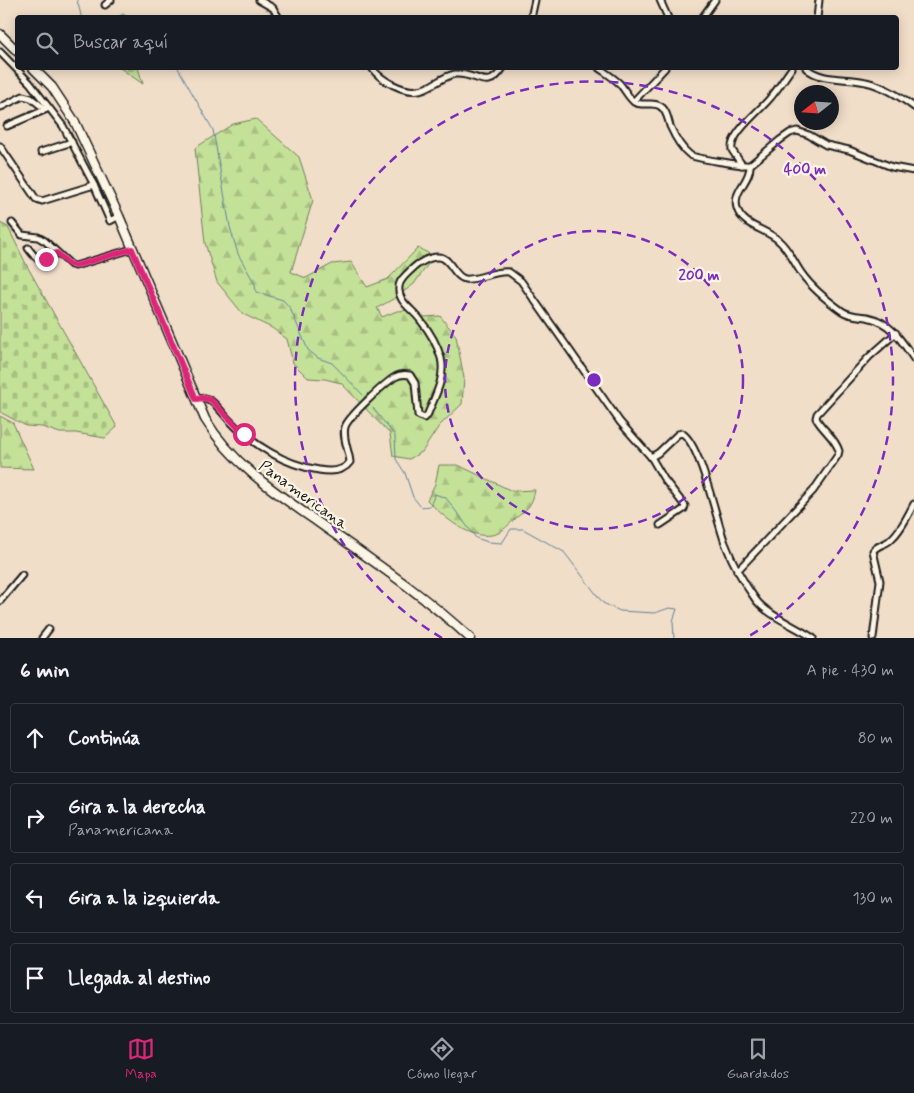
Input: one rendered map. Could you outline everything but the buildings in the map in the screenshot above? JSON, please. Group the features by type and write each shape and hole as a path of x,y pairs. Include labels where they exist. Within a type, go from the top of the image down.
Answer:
{"main road":[{"path":"0,35 15,49"},
{"name":"Panamericana","path":"35,70 52,87 76,122 119,216 210,428 227,450 247,470 428,602 470,638"}],"street":[{"path":"105,5 111,0"},
{"path":"259,0 273,8 277,15"},
{"path":"532,15 535,0"},
{"path":"660,0 667,15"},
{"path":"704,15 715,0"},
{"path":"818,15 819,0"},
{"path":"0,52 15,66"},
{"path":"19,70 63,126 94,184 110,220 119,216"},
{"path":"374,70 384,81 414,90 420,90 454,74 467,75 484,81 492,80 501,70"},
{"path":"602,70 618,82 634,101 642,105 657,105 664,110 672,130 689,154 697,158 712,159 742,166 750,165 780,140 790,133 797,131 809,135 826,145 849,150 892,167 914,172"},
{"path":"634,101 663,70"},
{"path":"742,166 732,150 732,141 771,98 791,70"},
{"path":"809,70 821,76 855,79 878,86 894,93 914,107"},
{"path":"1,107 24,96 47,108"},
{"path":"7,126 47,108"},
{"path":"40,152 72,142"},
{"path":"0,146 36,199 42,201 94,184"},
{"path":"750,165 750,171 740,188 737,199 737,208 740,215 756,228 780,241 803,276 841,311 850,315 879,320 887,324 896,333 914,359"},
{"path":"12,223 20,234 38,237 45,241 69,264 75,266 132,249"},
{"path":"28,248 36,259 39,260 46,259 57,253"},
{"path":"196,399 211,400 244,434 280,458 295,465 326,471 335,471 345,467 350,462 344,433 346,425 372,395 395,376 407,374 413,378 415,383 418,415 422,418 427,416 441,379 441,358 433,338 420,319 400,298 399,287 401,281 414,267 428,259 439,257 444,258 461,278 466,279 506,272 515,275 521,281 620,422 651,457 685,508 660,525"},
{"path":"737,571 813,491 838,455 839,451 834,439 819,423 816,414 868,357 896,333"},
{"path":"651,457 678,434 682,434 689,439 698,457 720,530 737,571 761,606 813,638"},
{"path":"873,638 880,581 873,551 893,537 914,504"},
{"path":"0,601 22,575"},
{"path":"42,638 49,629"}],"green space":[{"path":"123,70 139,70 143,84"},
{"path":"256,119 299,157 313,200 291,272 306,278 332,264 351,262 367,287 388,279 418,248 434,256 414,284 377,308 382,317 397,311 412,310 425,317 440,316 456,336 464,378 462,404 439,426 422,452 409,459 393,456 390,434 341,383 325,379 308,378 293,363 287,339 272,328 243,314 217,282 205,243 195,148 233,124"},
{"path":"0,223 8,227 27,266 117,427 105,438 76,433 60,433 42,427 26,426 0,412"},
{"path":"0,416 13,423 34,469 0,468"},
{"path":"439,465 458,465 512,491 535,490 532,500 525,510 496,534 476,534 467,531 449,520 427,500 435,484"}],"waterway":[{"path":"77,0 81,15"},
{"path":"179,70 213,130 230,227 238,254 255,284 256,292 283,300 290,308 308,350 318,358 332,363 365,397"},
{"path":"373,408 395,436 396,459 405,473 413,497 421,507 430,506 435,494 446,498 476,538 488,542 502,543 511,529 523,529 564,552 603,603 620,611 655,613 669,608 677,609 673,621 674,638"}],"route":[{"path":"46,259 57,253 71,266 75,266 132,249 196,399 207,398 211,400 244,434"}]}
